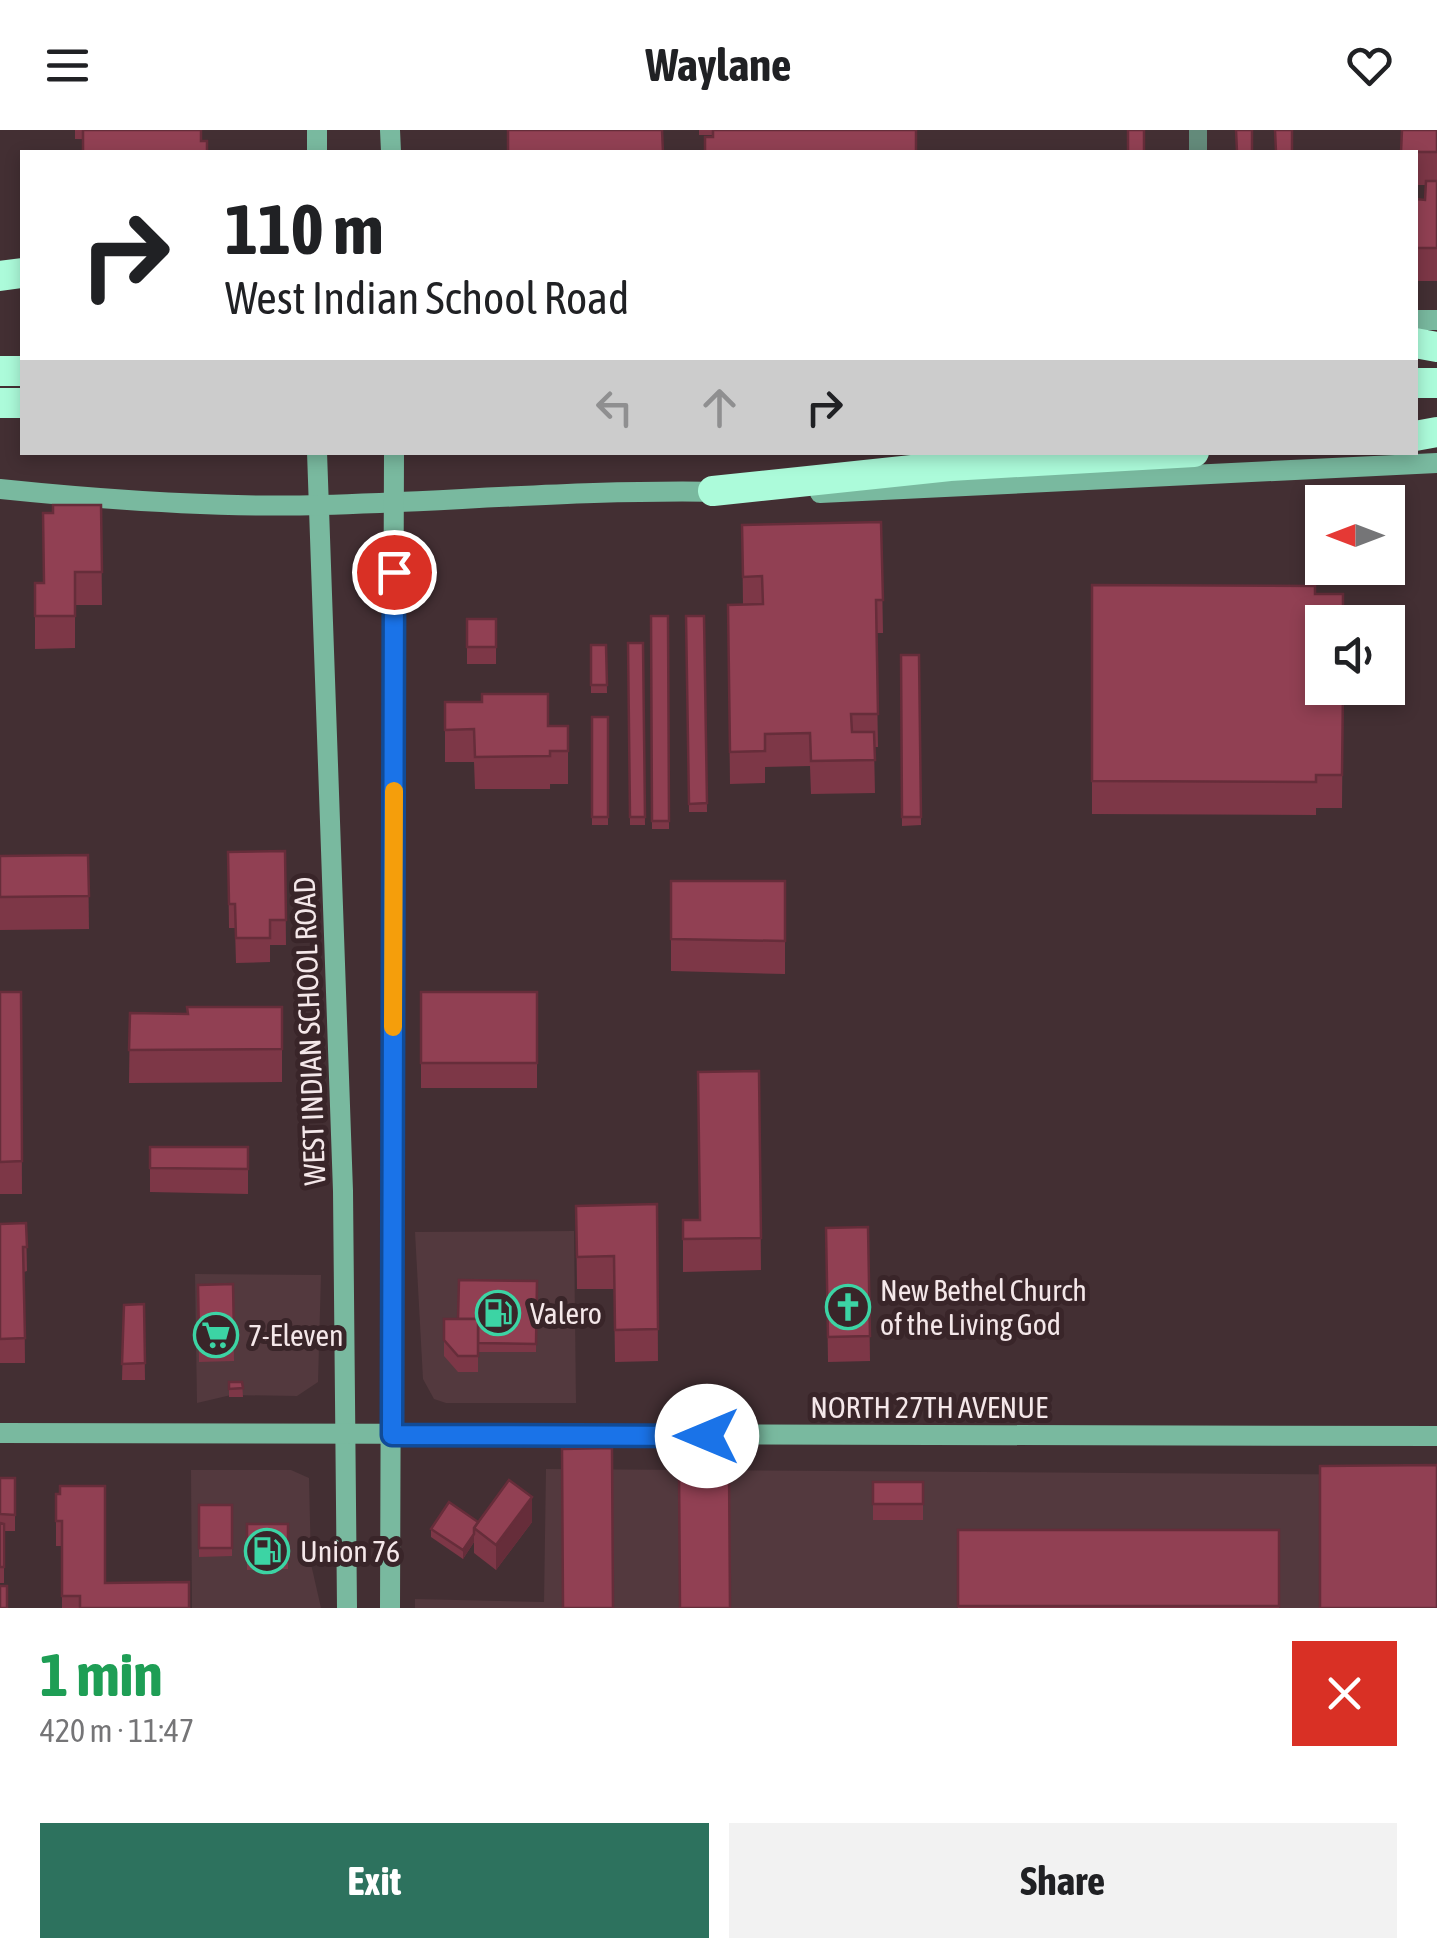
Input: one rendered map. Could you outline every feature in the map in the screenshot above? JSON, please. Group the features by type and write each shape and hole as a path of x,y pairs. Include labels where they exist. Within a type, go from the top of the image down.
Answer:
{"highway":[{"path":"713,492 950,466 1142,455"}],"main road":[{"name":"WEST INDIAN SCHOOL ROAD","path":"317,458 338,982 347,1608"},
{"path":"390,1608 394,459"},
{"path":"0,489 146,501 319,505 713,492 816,494 1437,463"},
{"name":"NORTH 27TH AVENUE","path":"0,1432 346,1436 1437,1436"}],"shaded area":[{"path":"574,1231 576,1403 446,1403 434,1399 423,1379 415,1232"},
{"path":"195,1274 321,1275 318,1382 297,1396 231,1395 197,1403"},
{"path":"546,1469 1437,1475 1437,1608 415,1608 415,1599 544,1602"},
{"path":"191,1470 291,1470 309,1478 311,1564 321,1608 192,1608"}],"building":[{"path":"83,130 201,130 201,141 207,141 207,150 83,150"},
{"path":"508,130 662,130 663,150 508,150"},
{"path":"713,130 916,130 916,150 705,150 705,137 713,137"},
{"path":"1128,130 1144,130 1144,150 1128,150"},
{"path":"1236,130 1252,130 1252,150 1237,150"},
{"path":"1275,130 1292,130 1292,150 1276,150"},
{"path":"1402,130 1437,130 1437,152 1401,150"},
{"path":"1426,181 1437,181 1437,248 1418,248 1418,199 1425,200"},
{"path":"53,505 101,505 102,572 75,572 75,616 35,616 35,583 44,583 43,513 53,513"},
{"path":"881,522 883,600 876,600 878,714 851,714 852,732 874,732 875,760 811,761 810,733 765,734 765,751 730,752 728,605 763,604 762,576 743,577 742,525"},
{"path":"1092,585 1315,586 1315,594 1343,594 1343,605 1305,605 1305,705 1343,705 1342,775 1316,775 1316,782 1092,781"},
{"path":"651,616 668,616 669,821 652,821"},
{"path":"686,616 704,616 707,803 689,804"},
{"path":"467,619 496,619 496,647 467,647"},
{"path":"628,643 643,643 645,817 630,817"},
{"path":"591,645 606,645 607,685 591,685"},
{"path":"901,655 919,655 921,817 902,817"},
{"path":"482,694 548,694 548,726 568,726 568,751 550,751 550,756 475,757 474,729 445,730 445,702 482,702"},
{"path":"592,717 608,717 608,817 592,817"},
{"path":"285,851 286,920 270,920 270,938 236,938 235,904 229,904 228,852"},
{"path":"88,855 89,896 0,897 0,856"},
{"path":"671,881 785,881 785,941 671,939"},
{"path":"0,992 21,992 22,1161 0,1162"},
{"path":"421,992 537,992 537,1063 421,1063"},
{"path":"187,1007 282,1007 282,1049 129,1050 130,1013 188,1014"},
{"path":"759,1071 761,1238 683,1239 683,1220 700,1220 698,1072"},
{"path":"150,1147 248,1147 248,1169 150,1168"},
{"path":"657,1204 658,1329 615,1330 614,1256 577,1257 576,1206"},
{"path":"26,1223 25,1338 0,1339 0,1224"},
{"name":"New Bethel Church of the Living God","path":"868,1227 870,1336 828,1337 826,1228"},
{"name":"Valero","path":"459,1280 537,1281 536,1344 478,1343 478,1319 458,1319"},
{"path":"233,1284 234,1336 199,1337 198,1285"},
{"path":"144,1304 145,1363 122,1364 124,1305"},
{"path":"444,1319 478,1319 478,1356 458,1356 444,1340"},
{"path":"229,1382 242,1382 243,1388 229,1389"},
{"path":"612,1448 613,1608 563,1608 562,1449"},
{"path":"679,1465 729,1465 730,1608 680,1608"},
{"path":"1437,1465 1437,1608 1320,1608 1320,1466"},
{"path":"0,1478 15,1478 15,1515 0,1514"},
{"path":"509,1480 532,1497 496,1545 474,1528"},
{"path":"873,1482 923,1482 923,1504 873,1504"},
{"path":"60,1486 105,1486 105,1583 189,1582 189,1608 80,1608 80,1596 62,1596 62,1521 56,1521 56,1494 60,1494"},
{"path":"449,1502 478,1522 463,1550 431,1529"},
{"path":"199,1505 232,1505 232,1548 199,1548"},
{"path":"0,1523 4,1524 4,1567 0,1567"},
{"name":"Union 76","path":"247,1524 288,1524 288,1561 247,1561"},
{"path":"958,1530 1279,1530 1279,1606 958,1606"},
{"path":"0,1586 7,1586 7,1608 0,1608"}],"slow traffic":[{"path":"393,1027 394,791"}],"place":[{"name":"New Bethel Church of the Living God","path":"848,1307"},
{"name":"Valero","path":"498,1313"},
{"name":"7-Eleven","path":"216,1335"},
{"name":"Union 76","path":"267,1551"}],"route":[{"path":"394,572 392,1435 707,1436"}]}
